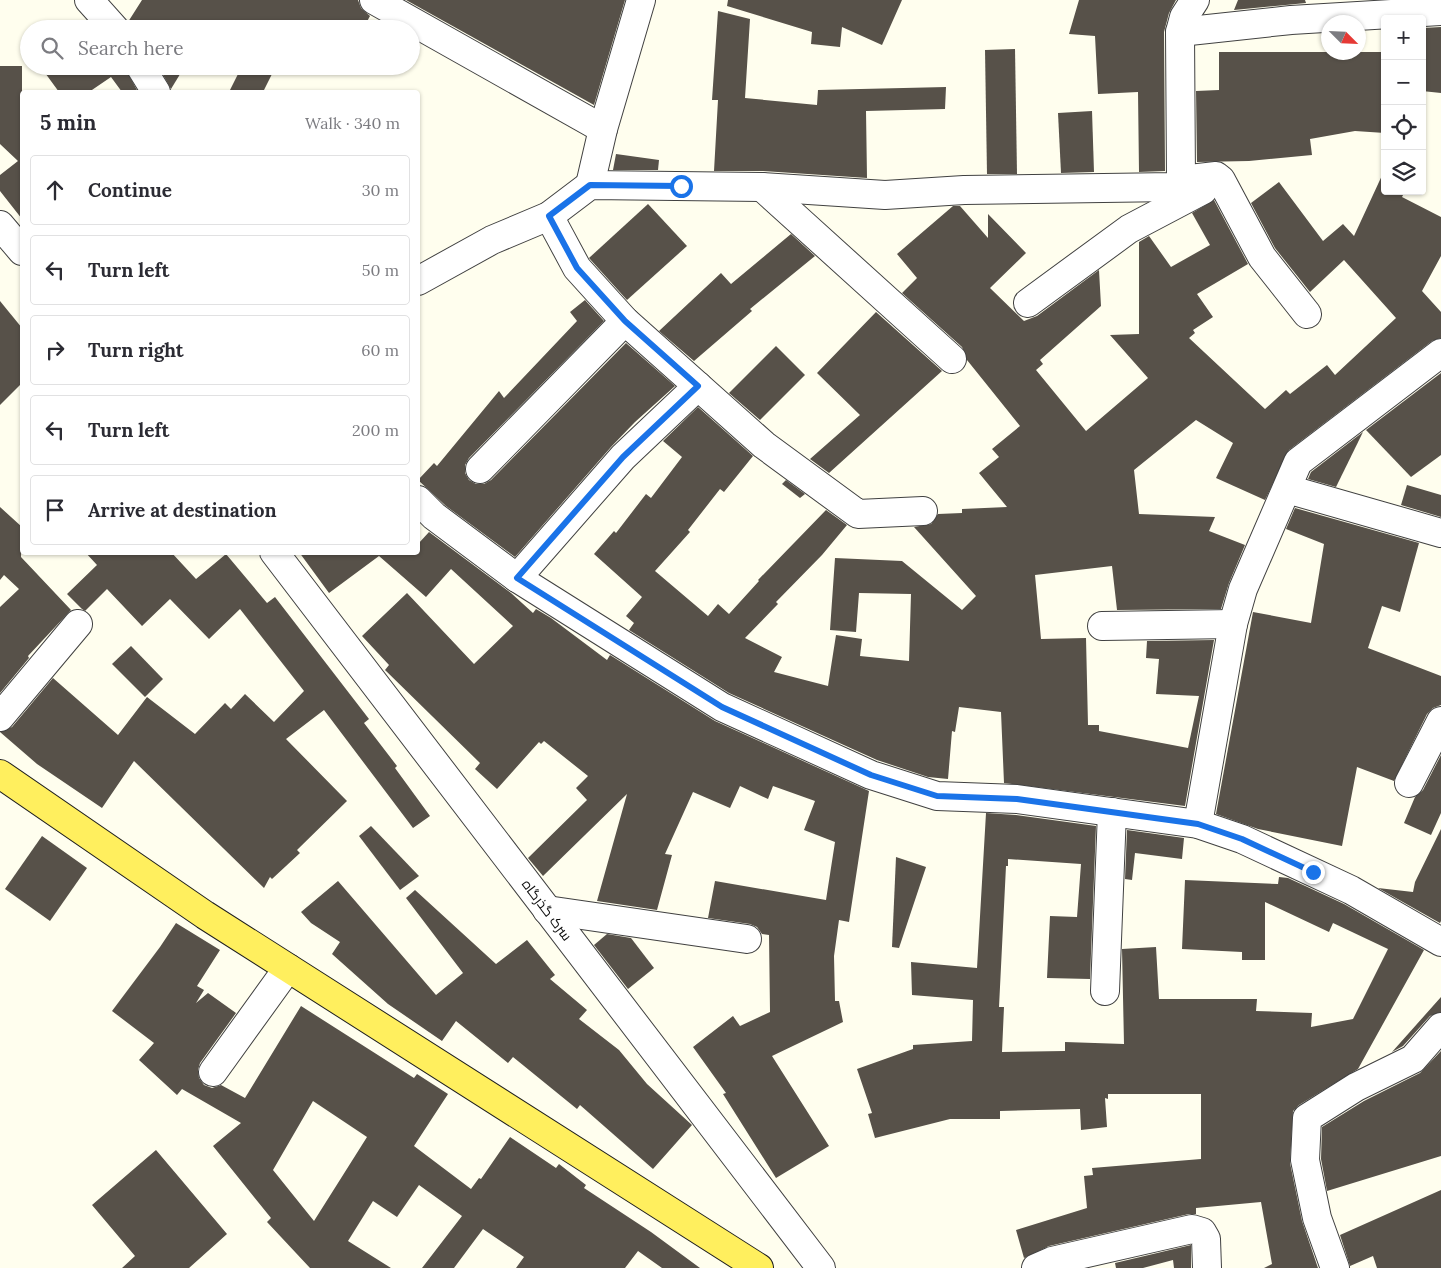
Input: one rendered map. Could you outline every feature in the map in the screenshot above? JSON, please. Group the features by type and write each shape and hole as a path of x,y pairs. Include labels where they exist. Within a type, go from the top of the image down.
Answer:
{"main road":[{"path":"0,774 205,916 758,1268"}],"street":[{"path":"89,0 107,20"},
{"path":"374,0 410,20"},
{"path":"590,185 603,129 641,0"},
{"path":"1181,180 1180,32 1184,17 1195,0"},
{"path":"1180,32 1291,20 1441,11"},
{"path":"420,26 603,129"},
{"path":"146,75 155,90"},
{"path":"420,277 492,240 549,216 590,185 762,188 885,195 964,190 1173,187 1181,180 1216,176 1221,180 1262,257 1307,314"},
{"path":"1028,303 1129,229 1221,180"},
{"path":"762,188 952,359"},
{"path":"549,216 577,268 625,321 764,445 858,514 923,511"},
{"path":"0,225 20,248"},
{"path":"480,469 625,321"},
{"path":"1198,824 1232,624 1244,590 1298,462 1441,353"},
{"path":"517,578 623,457 698,386"},
{"path":"1287,489 1441,533"},
{"path":"420,502 434,516 517,578 722,707 871,775 937,796 1017,799 1198,824 1242,839 1351,890 1441,942"},
{"name":"سرک گذرگاه","path":"276,555 821,1268"},
{"path":"0,717 78,624"},
{"path":"1102,626 1232,624"},
{"path":"1409,783 1441,721"},
{"path":"1105,991 1112,812"},
{"path":"547,910 747,939"},
{"path":"213,1072 288,968"},
{"path":"1335,1268 1317,1218 1305,1160 1307,1118 1356,1087 1413,1059 1441,1027"},
{"path":"1036,1268 1052,1262 1192,1230 1202,1232 1206,1239 1207,1268"}],"building":[{"path":"142,0 358,0 361,8 370,16 368,20 129,20"},
{"path":"406,0 625,0 594,105"},
{"path":"728,0 902,0 882,45 842,27 840,47 811,44 812,32 727,6"},
{"path":"1079,0 1176,0 1169,13 1164,32 1165,171 1139,172 1138,92 1098,94 1095,36 1069,34"},
{"path":"1238,0 1305,0 1306,3 1234,10"},
{"path":"718,11 750,19 745,98 817,105 818,90 946,87 945,109 866,111 867,178 763,171 714,171 718,100 712,100"},
{"path":"1441,27 1441,93 1426,91 1426,28"},
{"path":"1015,49 1017,174 987,174 985,50"},
{"path":"1219,52 1321,52 1321,60 1366,60 1366,52 1381,52 1381,133 1355,131 1310,139 1312,155 1249,161 1197,162 1196,91 1219,90"},
{"path":"0,66 20,66 22,90 20,90 20,216 0,191 0,175 18,161 0,144"},
{"path":"47,75 129,75 137,90 121,90 111,77 92,90 58,90"},
{"path":"163,75 180,75 171,89"},
{"path":"238,75 272,75 264,90 230,90"},
{"path":"1092,111 1094,172 1061,173 1058,113"},
{"path":"616,154 659,160 658,170 613,170"},
{"path":"1381,178 1381,195 1403,195 1402,197 1441,217 1441,256 1422,291 1441,312 1441,338 1432,341 1289,450 1265,500 1216,478 1233,443 1196,420 1134,470 1139,514 1215,517 1209,531 1245,545 1229,583 1221,609 1117,610 1112,566 1035,575 1041,639 1086,638 1088,725 1099,725 1099,731 1188,748 1199,696 1156,694 1159,659 1146,658 1147,641 1214,640 1185,806 1004,783 1001,712 959,707 955,732 952,731 948,779 928,777 877,760 729,693 629,630 634,623 626,616 642,597 594,554 614,531 616,533 646,494 651,498 682,457 663,441 698,407 753,456 724,492 720,489 688,530 690,532 655,571 708,616 718,604 729,614 758,580 826,510 847,525 822,555 776,602 778,604 745,638 782,657 774,672 828,686 836,635 862,639 860,656 909,661 911,594 859,593 856,632 830,630 835,558 902,561 962,610 976,596 914,527 931,524 938,514 962,513 962,509 1007,507 979,473 999,457 992,449 1020,426 967,360 962,347 902,293 917,278 897,254 953,206 960,206 988,238 988,214 1026,253 990,288 1024,321 1037,316 1099,270 1101,306 1040,360 1043,364 1036,370 1086,431 1148,378 1110,335 1139,334 1139,242 1149,236 1171,267 1210,245 1192,213 1214,200 1248,264 1197,294 1213,317 1193,330 1195,333 1189,338 1265,409 1286,390 1290,394 1327,365 1335,375 1396,318 1344,260 1310,292 1275,248 1251,203 1279,182 1323,241 1343,224 1354,236"},
{"path":"648,204 687,246 627,300 589,258"},
{"path":"791,234 815,256 750,309 752,311 694,361 659,331 721,273 731,284"},
{"path":"585,300 604,321 469,458 465,465 465,473 469,480 476,484 484,484 491,480 626,343 675,386 635,422 611,447 515,557 446,506 420,482 420,478 434,463 437,466 499,391 504,398 577,321 570,312"},
{"path":"0,301 20,326 20,385 0,405"},
{"path":"876,312 942,371 829,473 810,459 860,415 817,373"},
{"path":"776,346 805,375 760,420 729,393"},
{"path":"1441,373 1441,455 1411,477 1366,430"},
{"path":"1363,432 1336,487 1308,479 1311,472"},
{"path":"786,480 805,494 800,498 782,484"},
{"path":"1407,485 1441,495 1441,517 1401,505"},
{"path":"0,507 20,525 21,557 71,610 28,656 29,658 0,693 0,607 19,589 4,575 0,580"},
{"path":"1295,508 1419,543 1400,612 1382,606 1368,648 1441,676 1441,705 1433,708 1427,714 1394,781 1357,767 1342,846 1258,829 1216,814 1253,612 1311,623 1324,544 1286,529"},
{"path":"429,532 511,593 533,613 536,609 607,660 610,655 715,721 869,791 849,922 839,920 834,956 835,1001 839,1001 843,1022 772,1056 829,1146 776,1178 723,1094 726,1093 693,1047 733,1016 740,1026 770,1012 769,935 762,934 757,927 750,924 708,918 715,881 826,900 835,842 804,830 815,801 773,786 768,799 740,786 730,808 693,792 665,854 672,855 657,910 597,901 627,794 543,876 528,858 587,800 576,788 588,776 544,741 541,744 539,742 497,789 475,769 480,763 385,670 389,665 362,636 407,593 474,664 513,626 451,569 426,597 379,556 329,593 301,555 420,555 420,542"},
{"path":"88,555 174,555 196,579 227,555 267,603 275,597 369,719 364,723 397,766 395,768 430,816 413,828 324,710 286,739 347,801 297,850 300,853 272,879 270,877 264,888 134,761 102,808 37,764 0,732 12,727 53,678 118,735 147,697 195,734 225,703 231,709 245,694 274,722 304,691 240,609 209,639 170,599 142,626 107,589 85,611 67,594 97,565"},
{"path":"131,646 163,679 145,697 112,664"},
{"path":"1441,755 1441,813 1431,835 1404,823 1415,797 1423,790"},
{"path":"986,813 1016,815 1096,826 1090,979 1047,978 1050,916 1077,917 1081,864 1008,859 1008,866 1006,866 999,1007 1004,1007 1002,1052 1065,1051 1065,1042 1124,1044 1122,949 1156,947 1159,999 1257,999 1256,1011 1312,1013 1311,1027 1353,1019 1388,949 1333,923 1329,932 1265,902 1265,960 1242,960 1242,952 1182,949 1185,880 1278,884 1279,877 1288,878 1344,904 1424,950 1358,1069 1299,1105 1293,1111 1290,1163 1302,1221 1318,1268 1264,1268 1272,1264 1261,1202 1196,1208 1196,1214 1049,1246 1024,1258 1016,1230 1087,1208 1084,1176 1093,1175 1092,1168 1201,1159 1201,1094 1108,1094 1108,1099 1105,1098 1107,1127 1081,1130 1080,1109 1000,1111 1000,1119 950,1119 875,1138 868,1114 872,1113 857,1069 913,1049 913,1045 972,1041 973,1000 912,995 911,962 977,968"},
{"path":"371,826 419,876 400,890 359,836"},
{"path":"1441,829 1440,923 1378,888 1413,892 1415,882"},
{"path":"1127,830 1184,838 1182,859 1135,853 1132,880 1125,879"},
{"path":"42,836 87,868 50,921 5,889"},
{"path":"896,857 926,867 899,948 892,947"},
{"path":"338,881 436,995 463,973 406,898 415,890 496,964 527,940 555,975 550,979 587,1010 579,1019 619,1050 647,1084 692,1125 653,1169 580,1105 577,1109 513,1057 508,1063 456,1021 442,1041 388,1004 332,954 340,942 311,923 301,912"},
{"path":"176,923 220,950 197,986 204,990 196,1003 208,993 236,1013 200,1063 198,1070 199,1078 204,1085 212,1088 221,1085 245,1098 301,1006 414,1078 417,1074 448,1094 414,1146 471,1189 479,1178 481,1179 510,1137 556,1168 559,1164 586,1185 584,1188 651,1232 700,1268 662,1268 638,1251 625,1268 516,1268 524,1257 483,1229 454,1268 422,1268 462,1216 419,1185 397,1217 373,1201 348,1241 391,1268 310,1268 267,1222 271,1218 213,1146 241,1123 182,1089 177,1095 139,1060 154,1043 112,1011","holes":["313,1101 367,1137 314,1221 273,1170"]},
{"path":"607,934 631,938 654,968 628,989 594,945"},
{"path":"1441,997 1441,1012 1430,1016 1403,1046 1392,1052"},
{"path":"1441,1051 1441,1156 1327,1191 1321,1159 1322,1127 1364,1101 1420,1073"},
{"path":"156,1150 227,1234 189,1268 122,1268 135,1256 92,1205"},
{"path":"1441,1190 1441,1268 1377,1268 1373,1256 1350,1266 1340,1235"},
{"path":"1191,1245 1191,1268 1174,1268 1173,1260 1143,1268 1116,1268 1115,1263"}],"route":[{"path":"681,186 590,185 549,216 577,268 625,321 698,386 623,457 517,578 722,707 871,775 937,796 1017,799 1198,824 1242,839 1313,872"}]}
